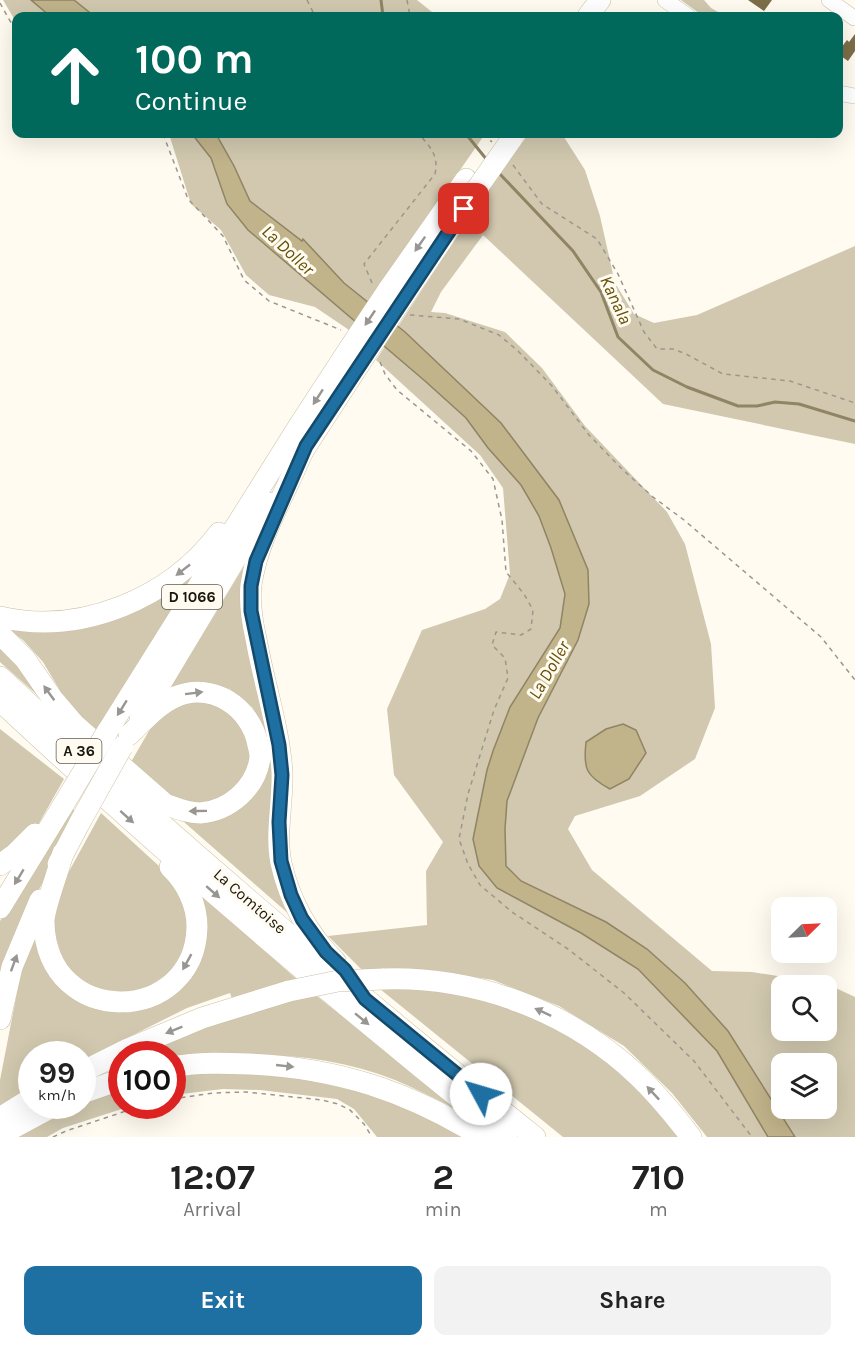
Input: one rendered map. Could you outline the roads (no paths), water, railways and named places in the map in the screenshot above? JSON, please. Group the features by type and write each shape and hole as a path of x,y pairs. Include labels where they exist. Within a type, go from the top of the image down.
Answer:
{"highway":[{"path":"607,12 617,0"},
{"name":"D 1066","path":"0,908 60,809 119,738 306,446 393,297 471,184 506,139"},
{"name":"D 1066","path":"0,1019 12,967 33,915 119,738 276,463 361,350"},
{"path":"306,446 256,561 251,586 251,611 279,745 282,775 279,822 281,861 291,895 302,919 326,952 345,970 365,999"},
{"path":"0,617 50,622 90,617 129,604 160,587 204,553 244,500 276,463"},
{"path":"0,634 25,659 52,698 75,725 165,804 183,811 200,813 223,808 242,795 252,780 260,758 256,736 245,714 220,696 204,692 175,697 119,738"},
{"name":"La Comtoise","path":"0,678 160,823 365,999 535,1137"},
{"name":"La Comtoise","path":"0,701 153,840 292,961 507,1137"},
{"path":"0,720 33,744 52,750"},
{"path":"0,865 15,854 60,809"},
{"path":"63,853 44,920 49,954 64,978 75,988 99,1000 127,1003 156,994 168,986 187,963 196,937 195,909 190,895 176,873 158,856 153,840"},
{"path":"96,1065 202,1018 289,991 338,981 408,978 443,982 522,1002 556,1018 594,1041 637,1075 692,1137"},
{"path":"186,1066 226,1063 284,1066 334,1074 384,1088 425,1105 482,1137"},
{"path":"0,1118 18,1107"},
{"path":"0,1135 30,1119"}],"street":[{"path":"666,0 682,12"},
{"path":"829,0 854,18"}],"water":[{"path":"31,0 74,0 89,12 45,12"},
{"name":"La Doller","path":"195,138 218,138 250,201 302,241 303,239 344,283 405,332 501,423 559,500 588,570 589,604 578,640 538,718 507,801 506,866 521,881 606,922 647,949 685,983 728,1031 771,1099 771,1119 784,1119 795,1137 768,1137 717,1051 638,969 581,933 497,888 479,866 473,839 493,751 510,707 560,628 565,594 539,516 521,485 488,448 466,418 248,230 227,204 211,158"},
{"path":"623,724 636,730 646,753 629,779 610,789 591,776 588,771 585,759 586,742 606,729"}],"waterway":[{"name":"Kanala","path":"381,0 382,12"},
{"name":"Kanala","path":"469,138 487,160"},
{"name":"Kanala","path":"498,172 573,251 601,292 618,337 653,370 687,387 738,406 757,406 775,402 799,404 855,421"}]}
